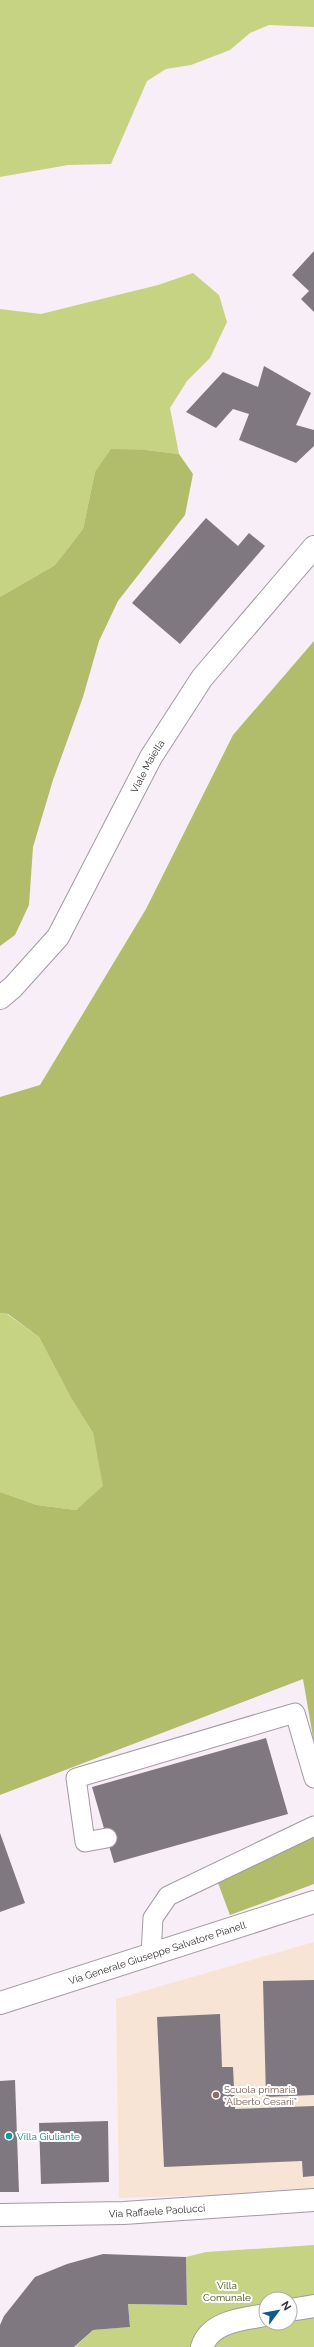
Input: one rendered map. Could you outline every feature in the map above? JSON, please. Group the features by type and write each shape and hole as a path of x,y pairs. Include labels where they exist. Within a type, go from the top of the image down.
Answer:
{"street":[{"name":"Viale Maiella","path":"0,998 13,987 58,937 151,757 202,678 314,547"},
{"name":"Via Generale Giuseppe Salvatore Pianell","path":"0,2003 314,1902"},
{"name":"Via Raffaele Paolucci","path":"0,2215 124,2213 314,2200"},
{"path":"298,2309 314,2306"},
{"path":"202,2347 204,2341 226,2322 258,2316"}],"lane":[{"path":"107,1838 85,1842 76,1778 294,1713 314,1778"},
{"path":"151,1954 153,1918 168,1896 314,1826"}],"shaded area":[{"name":"Scuola primaria \"Alberto Cesarii\"","path":"314,1942 314,2192 119,2198 116,1999"}],"green space":[{"path":"0,0 314,0 314,27 269,25 250,33 230,50 191,65 166,69 147,81 111,164 68,165 0,177"},
{"path":"193,273 219,295 227,322 210,358 187,381 170,408 179,454 146,450 95,472 83,529 55,565 0,597 0,309 41,314 158,285"},
{"path":"111,449 146,450 179,454 193,474 185,515 118,601 99,641 83,697 53,780 33,847 29,905 15,935 0,946 0,597 55,565 83,529 95,472"},
{"path":"314,641 314,1743 303,1679 0,1795 0,1492 37,1505 76,1510 103,1486 93,1433 71,1398 39,1337 8,1314 0,1313 0,1097 40,1085 146,909 233,735"},
{"path":"0,1313 7,1314 39,1337 71,1398 93,1433 104,1486 76,1510 37,1505 0,1492"},
{"path":"314,1828 314,1884 230,1915 218,1883"},
{"name":"Villa Comunale","path":"314,2245 314,2347 75,2347 93,2330 130,2327 128,2304 187,2305 186,2257 206,2252"}],"building":[{"path":"314,251 314,312 301,299 309,291 292,275"},
{"path":"264,366 311,393 296,425 314,430 314,446 296,463 239,440 249,414 233,409 216,428 186,412 223,372 258,387"},
{"path":"206,518 238,546 249,533 265,546 180,644 132,603"},
{"path":"266,1738 288,1814 114,1863 92,1787"},
{"path":"0,1833 25,1903 0,1912"},
{"path":"314,1980 314,2095 266,2097 263,1981"},
{"path":"220,2014 222,2067 233,2067 235,2109 314,2106 314,2176 303,2177 302,2161 164,2167 157,2017"},
{"name":"Villa Giuliante","path":"15,2080 19,2192 0,2192 0,2081"},
{"path":"108,2121 109,2182 41,2184 39,2123"},
{"path":"103,2254 186,2257 187,2305 128,2304 130,2327 93,2330 74,2347 0,2347 0,2325 4,2316 35,2277 67,2264"}],"place":[{"name":"Scuola primaria \"Alberto Cesarii\"","path":"216,2095"},
{"name":"Villa Giuliante","path":"9,2136"}]}
